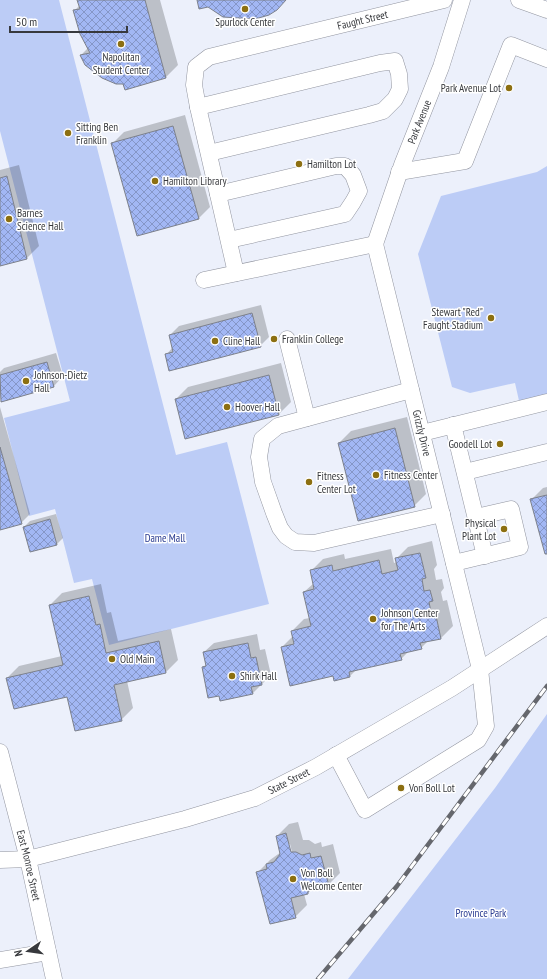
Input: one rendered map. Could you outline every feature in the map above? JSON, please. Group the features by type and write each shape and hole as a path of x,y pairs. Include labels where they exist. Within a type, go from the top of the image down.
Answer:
{"street":[{"name":"Faught Street","path":"198,107 194,85 196,67 209,57 281,39 381,7 444,0"},
{"name":"Park Avenue","path":"375,244 399,172 441,67 462,0"},
{"path":"519,0 547,10"},
{"path":"399,172 465,161 511,45 547,59"},
{"path":"209,153 369,116 383,111 395,99 400,89 399,74 395,61 380,63 198,107 236,273"},
{"path":"218,194 336,166 344,166 353,175 359,191 345,214 229,240"},
{"path":"204,280 375,244"},
{"name":"Grizzly Drive","path":"336,756 365,810 478,740 486,726 480,669 375,244"},
{"path":"287,339 307,418"},
{"path":"411,390 278,426 262,439 259,457 263,482 280,528 286,536 295,542 314,543 442,514"},
{"path":"422,433 547,402"},
{"path":"453,425 485,556"},
{"path":"465,472 547,452"},
{"path":"454,563 520,547 511,508 476,517"},
{"name":"State Street","path":"0,860 28,859 186,819 255,798 336,756 452,688 547,626"},
{"name":"East Monroe Street","path":"1,756 28,859 54,979"},
{"path":"0,960 48,952"}],"green space":[{"name":"Dame Mall","path":"0,0 59,0 176,455 227,442 269,604 109,645 92,579 74,583 55,509 29,516 4,418 70,401 0,131"},
{"name":"Stewart \"Red\" Faught Stadium","path":"547,166 547,408 522,414 515,383 470,393 452,387 418,254 441,196 537,172"},
{"name":"Province Park","path":"547,714 547,979 348,979 495,788"}],"building":[{"name":"Napolitan Student Center","path":"77,0 145,0 166,78 125,90 123,84 116,84 102,78 85,65 80,55 90,53 80,34 73,10 80,9"},
{"name":"Spurlock Center","path":"197,0 286,0 277,10 269,15 255,19 223,17 208,7 199,9"},
{"name":"Hamilton Library","path":"173,126 199,219 137,236 111,143"},
{"name":"Barnes Science Hall","path":"7,176 27,259 0,266 0,178"},
{"name":"Cline Hall","path":"252,313 261,347 169,371 165,354 173,352 169,335"},
{"name":"Johnson-Dietz Hall","path":"47,362 54,387 1,402 0,375"},
{"name":"Hoover Hall","path":"269,375 279,415 185,439 175,399"},
{"name":"Fitness Center","path":"395,428 415,507 358,521 338,443"},
{"path":"0,447 22,524 0,530"},
{"path":"547,495 547,554 545,554 530,499"},
{"path":"50,519 57,545 30,552 23,527"},
{"name":"Johnson Center for The Arts","path":"420,553 426,578 422,579 424,591 430,590 433,601 429,602 431,612 435,611 441,639 420,643 422,649 400,654 402,660 349,672 350,677 334,681 333,676 290,686 281,647 294,644 291,631 311,626 303,592 314,589 310,570 332,565 333,571 379,560 382,574 398,570 395,558"},
{"name":"Old Main","path":"89,596 96,625 100,624 106,653 159,641 166,673 114,685 122,721 75,731 67,697 14,709 6,678 63,665 49,605"},
{"name":"Shirk Hall","path":"248,643 251,658 256,657 262,685 251,687 253,694 220,701 219,696 208,698 202,667 206,666 203,652"},
{"name":"Von Boll Welcome Center","path":"286,833 291,852 296,852 302,855 310,853 311,858 321,856 329,886 308,891 308,894 291,898 296,918 270,924 256,872 267,869 266,864 274,862 280,854 276,836"}],"railway":[{"path":"318,979 397,886 547,686"}],"place":[{"name":"Spurlock Center","path":"245,9"},
{"name":"Napolitan Student Center","path":"121,44"},
{"name":"Park Avenue Lot","path":"509,88"},
{"name":"Sitting Ben Franklin","path":"68,133"},
{"name":"Hamilton Lot","path":"299,164"},
{"name":"Hamilton Library","path":"155,181"},
{"name":"Barnes Science Hall","path":"9,219"},
{"name":"Stewart \"Red\" Faught Stadium","path":"491,318"},
{"name":"Franklin College","path":"274,339"},
{"name":"Cline Hall","path":"215,341"},
{"name":"Johnson-Dietz Hall","path":"26,381"},
{"name":"Hoover Hall","path":"227,407"},
{"name":"Goodell Lot","path":"500,444"},
{"name":"Fitness Center","path":"376,475"},
{"name":"Fitness Center Lot","path":"309,482"},
{"name":"Physical Plant Lot","path":"504,529"},
{"name":"Johnson Center for The Arts","path":"373,619"},
{"name":"Old Main","path":"112,659"},
{"name":"Shirk Hall","path":"232,676"},
{"name":"Von Boll Lot","path":"401,788"},
{"name":"Von Boll Welcome Center","path":"293,879"}]}
